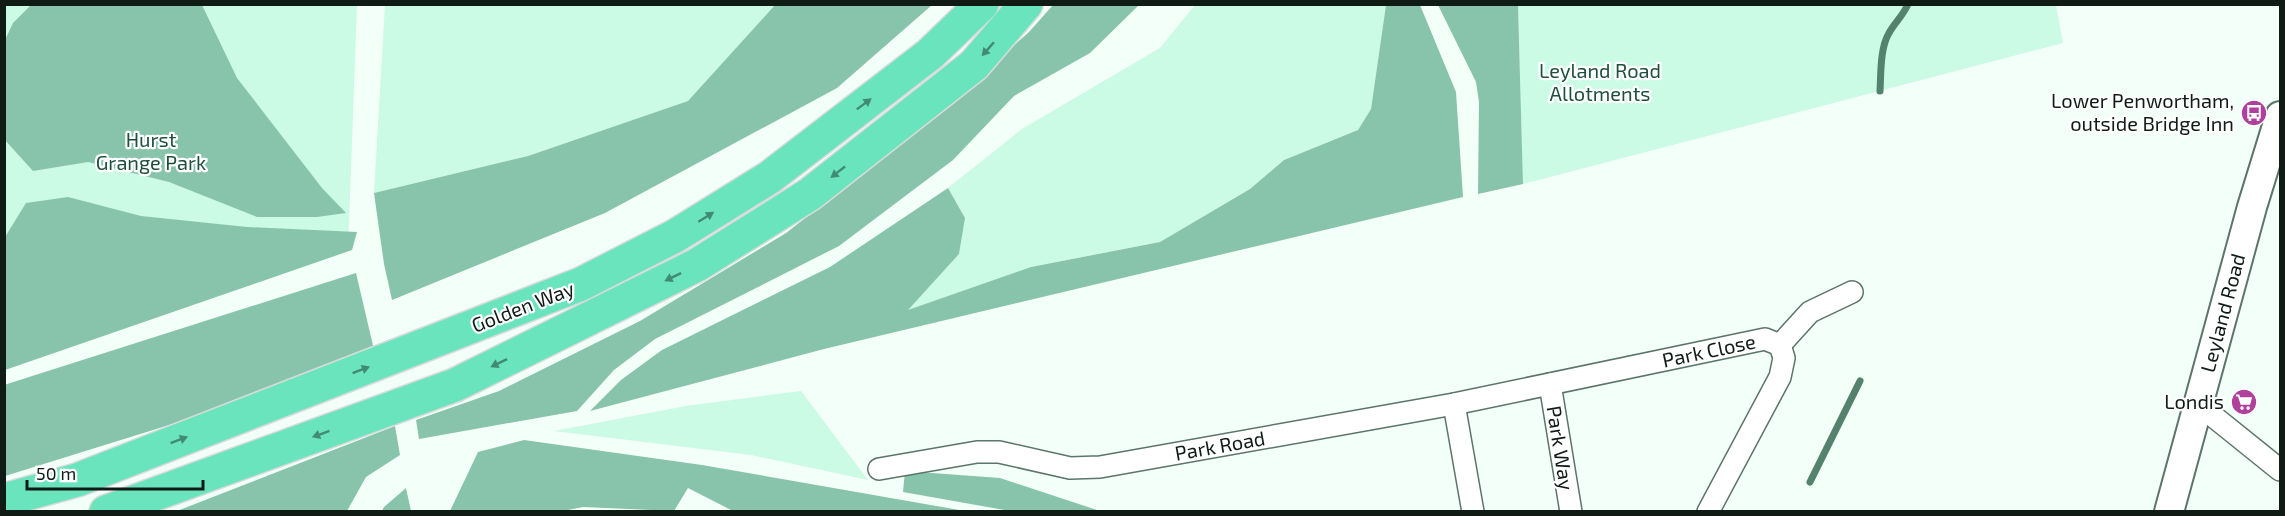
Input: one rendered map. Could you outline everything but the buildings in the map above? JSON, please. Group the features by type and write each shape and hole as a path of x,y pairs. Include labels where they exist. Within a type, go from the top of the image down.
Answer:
{"highway":[{"name":"Golden Way","path":"4,500 77,480 580,284 675,236 770,177 930,54 982,4"},
{"name":"Golden Way","path":"106,512 454,385 697,265 810,194 965,72 1026,4"}],"main road":[{"name":"Leyland Road","path":"2169,512 2252,207 2280,116"}],"street":[{"path":"1780,345 1810,312 1852,292"},
{"name":"Park Close","path":"1491,395 1765,339 1780,345 1784,358 1780,377 1708,512"},
{"name":"Park Way","path":"1550,384 1571,512"},
{"name":"Park Road","path":"879,469 977,452 999,452 1070,468 1100,467 1454,404 1491,395"},
{"path":"1454,404 1473,512"},
{"path":"2198,404 2280,470"}],"green space":[{"path":"776,4 932,5 837,88 605,213 392,300 384,264 374,193 528,156 688,101"},
{"name":"Hurst Grange Park","path":"5,5 357,5 348,250 5,343"},
{"path":"31,5 202,5 237,78 322,188 346,213 317,217 257,217 169,182 88,162 33,171 4,139 5,40 13,23"},
{"path":"385,5 780,5 780,76 688,101 528,156 374,193"},
{"path":"1053,5 1139,5 1090,53 1014,96 953,160 839,246 655,339 614,370 577,411 419,439 416,420 499,391 640,321 786,233 927,123 1029,32"},
{"path":"1195,5 1386,5 1371,109 1358,130 1284,160 1250,189 1160,242 1031,267 906,311 959,254 965,218 948,188 1022,129 1160,48"},
{"path":"1386,5 1420,5 1456,92 1463,197 824,349 590,411 621,380 662,350 830,267 948,188 965,218 959,254 908,310 1031,267 1160,242 1250,189 1284,160 1358,130 1371,109"},
{"path":"1438,5 1518,5 1523,184 1478,194 1479,102 1476,82"},
{"name":"Leyland Road Allotments","path":"1518,5 2056,5 2063,43 1523,184"},
{"path":"68,197 141,216 247,227 357,232 352,250 5,370 5,237 26,203"},
{"path":"356,273 375,354 166,426 5,476 4,385"},
{"path":"801,391 868,480 751,455 554,431 686,406"},
{"path":"395,426 400,455 366,477 347,511 177,511"},
{"path":"524,440 702,465 965,511 733,511 688,488 674,511 583,507 558,512 450,511 478,452"},
{"path":"905,471 1000,478 1100,511 1010,511 903,492"},
{"path":"406,488 411,511 382,511 384,507"}],"waterway":[{"path":"1880,91 1886,39 1908,4"},
{"path":"1810,482 1860,381"}],"place":[{"name":"Lower Penwortham, outside Bridge Inn","path":"2254,113"},
{"name":"Londis","path":"2244,402"}]}
